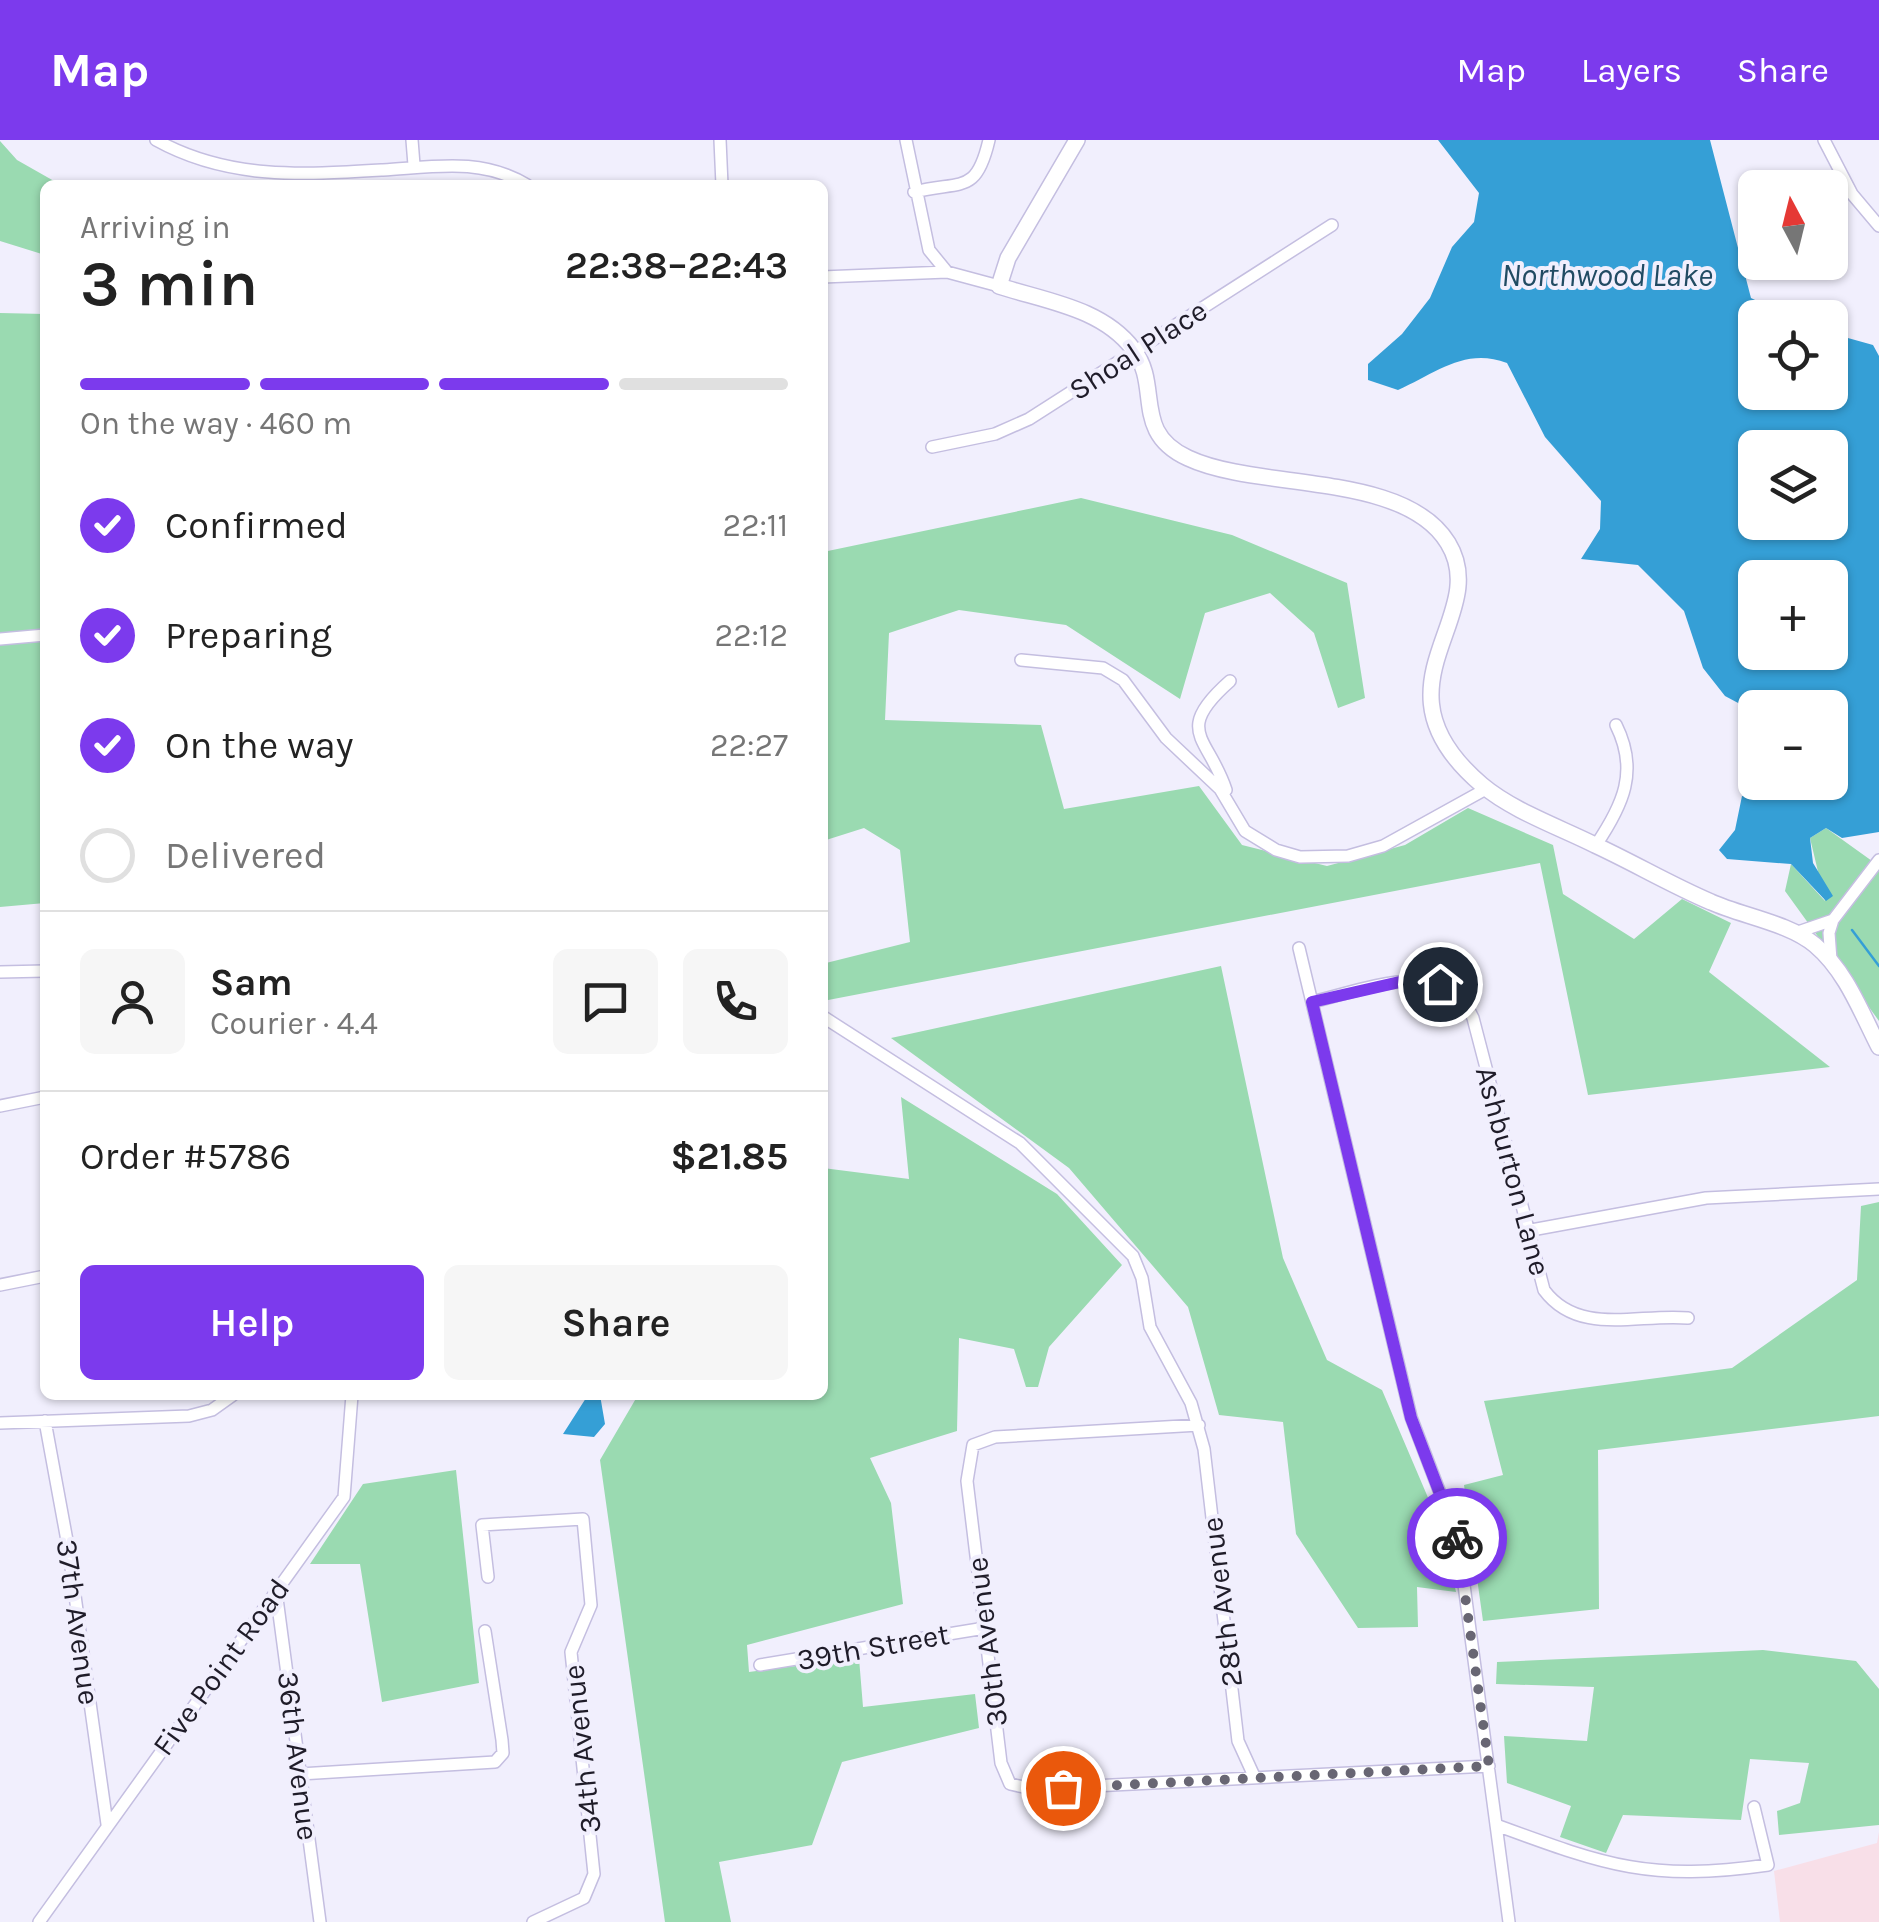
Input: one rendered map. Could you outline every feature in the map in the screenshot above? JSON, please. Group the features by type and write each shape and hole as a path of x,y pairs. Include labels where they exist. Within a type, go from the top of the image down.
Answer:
{"street":[{"path":"156,140 201,160 260,174 347,173 414,165 483,168 514,180"},
{"path":"412,140 414,165"},
{"path":"720,140 722,180"},
{"path":"906,140 929,250 947,272"},
{"path":"914,192 970,182 980,174 990,140"},
{"path":"999,286 1008,258 1076,140"},
{"path":"1824,140 1852,194 1879,226"},
{"name":"Shoal Place","path":"932,448 996,434 1029,420 1332,224"},
{"path":"921,272 929,250"},
{"path":"828,277 947,272 1092,316 1136,351 1149,416 1169,447 1189,459 1378,498 1414,511 1434,524 1453,554 1457,579 1432,675 1432,711 1451,754 1486,789 1710,902 1812,942 1831,960 1879,1047"},
{"path":"0,640 40,636"},
{"path":"1021,660 1103,668 1123,680 1166,738 1227,799 1254,839 1300,857 1325,858 1383,846 1486,789"},
{"path":"1227,799 1220,776 1204,752 1199,721 1205,706 1230,681"},
{"path":"1596,845 1621,801 1630,768 1616,725"},
{"path":"1812,942 1879,860"},
{"path":"1794,933 1833,920"},
{"path":"1831,960 1833,920"},
{"path":"1298,948 1411,1418 1458,1540 1509,1922"},
{"path":"0,972 40,971"},
{"name":"Ashburton Lane","path":"1312,1002 1416,981 1451,990 1469,1007 1544,1290 1572,1313 1595,1320 1688,1318"},
{"path":"828,1020 1020,1143 1133,1256 1142,1278 1150,1327 1199,1425"},
{"path":"0,1106 40,1098"},
{"path":"1526,1230 1706,1198 1879,1189"},
{"path":"0,1285 40,1277"},
{"path":"0,1423 188,1416 212,1410 227,1400"},
{"name":"Five Point Road","path":"40,1922 344,1497 352,1400"},
{"name":"37th Avenue","path":"45,1422 68,1546 107,1824"},
{"name":"30th Avenue","path":"1199,1425 995,1437 973,1446 967,1481 1000,1763 1010,1784 1033,1789 1254,1776"},
{"name":"28th Avenue","path":"1199,1425 1236,1728 1240,1753 1254,1776"},
{"name":"34th Avenue","path":"488,1577 482,1525 584,1519 590,1605 571,1652 594,1874 584,1898 533,1922"},
{"name":"36th Avenue","path":"276,1591 320,1922"},
{"name":"39th Street","path":"760,1665 985,1628"},
{"path":"300,1774 495,1762 503,1753 485,1631"},
{"path":"1254,1776 1489,1766"},
{"path":"1496,1825 1630,1870 1703,1872 1768,1865 1754,1807"}],"shaded area":[{"path":"1879,1832 1879,1922 1780,1922 1774,1871 1877,1843"}],"green space":[{"path":"0,141 17,160 52,180 40,180 40,253 0,241"},
{"path":"0,313 40,314 40,903 0,907"},
{"path":"1081,498 1232,535 1347,583 1365,698 1338,708 1314,633 1270,593 1205,613 1180,699 1066,625 959,610 889,633 885,720 1041,725 1064,809 1199,786 1242,845 1327,866 1405,845 1468,808 1553,845 1563,894 1634,939 1682,899 1731,923 1709,972 1830,1067 1588,1095 1540,863 828,1000 828,962 910,942 900,850 864,828 828,839 828,551"},
{"path":"1826,828 1879,866 1879,1021 1785,891 1791,864 1825,901 1810,838"},
{"path":"1221,966 1283,1258 1327,1360 1382,1390 1444,1535 1456,1592 1417,1587 1418,1627 1358,1628 1296,1534 1283,1422 1219,1415 1188,1307 1069,1168 891,1038"},
{"path":"901,1097 1057,1194 1122,1265 1049,1347 1038,1387 1026,1387 1014,1349 959,1338 957,1431 870,1458 891,1503 903,1604 747,1645 749,1672 859,1658 863,1707 975,1694 979,1728 842,1762 812,1845 719,1862 731,1922 665,1922 600,1460 635,1400 828,1400 828,1169 909,1179"},
{"path":"1879,1202 1879,1416 1598,1450 1599,1609 1483,1621 1464,1485 1503,1475 1484,1401 1732,1368 1857,1280 1861,1206"},
{"path":"456,1470 479,1683 382,1702 360,1564 310,1564 363,1484"},
{"path":"1763,1650 1856,1661 1879,1689 1879,1825 1779,1835 1777,1811 1800,1803 1809,1763 1750,1759 1741,1820 1623,1815 1606,1853 1560,1837 1571,1806 1507,1783 1504,1736 1587,1741 1594,1687 1496,1684 1497,1662"}],"water":[{"name":"Northwood Lake","path":"1438,140 1710,140 1738,248 1738,280 1746,280 1755,300 1738,300 1738,410 1848,410 1848,338 1873,345 1879,356 1879,832 1842,838 1826,828 1810,838 1813,863 1833,896 1826,901 1791,864 1727,859 1719,850 1735,830 1741,800 1848,800 1848,690 1738,690 1738,703 1725,696 1703,668 1684,611 1638,565 1581,559 1600,529 1601,501 1545,437 1507,363 1464,360 1398,390 1368,380 1368,364 1402,334 1430,298 1452,247 1474,222 1479,193"},
{"path":"585,1400 601,1400 605,1424 594,1437 563,1434"}],"waterway":[{"path":"1852,930 1879,966"}],"way so far":[{"path":"1063,1788 1366,1769 1489,1766 1467,1587 1457,1538"}],"route":[{"path":"1440,984 1404,981 1312,1002 1411,1418 1420,1450 1438,1483 1457,1538"}]}
